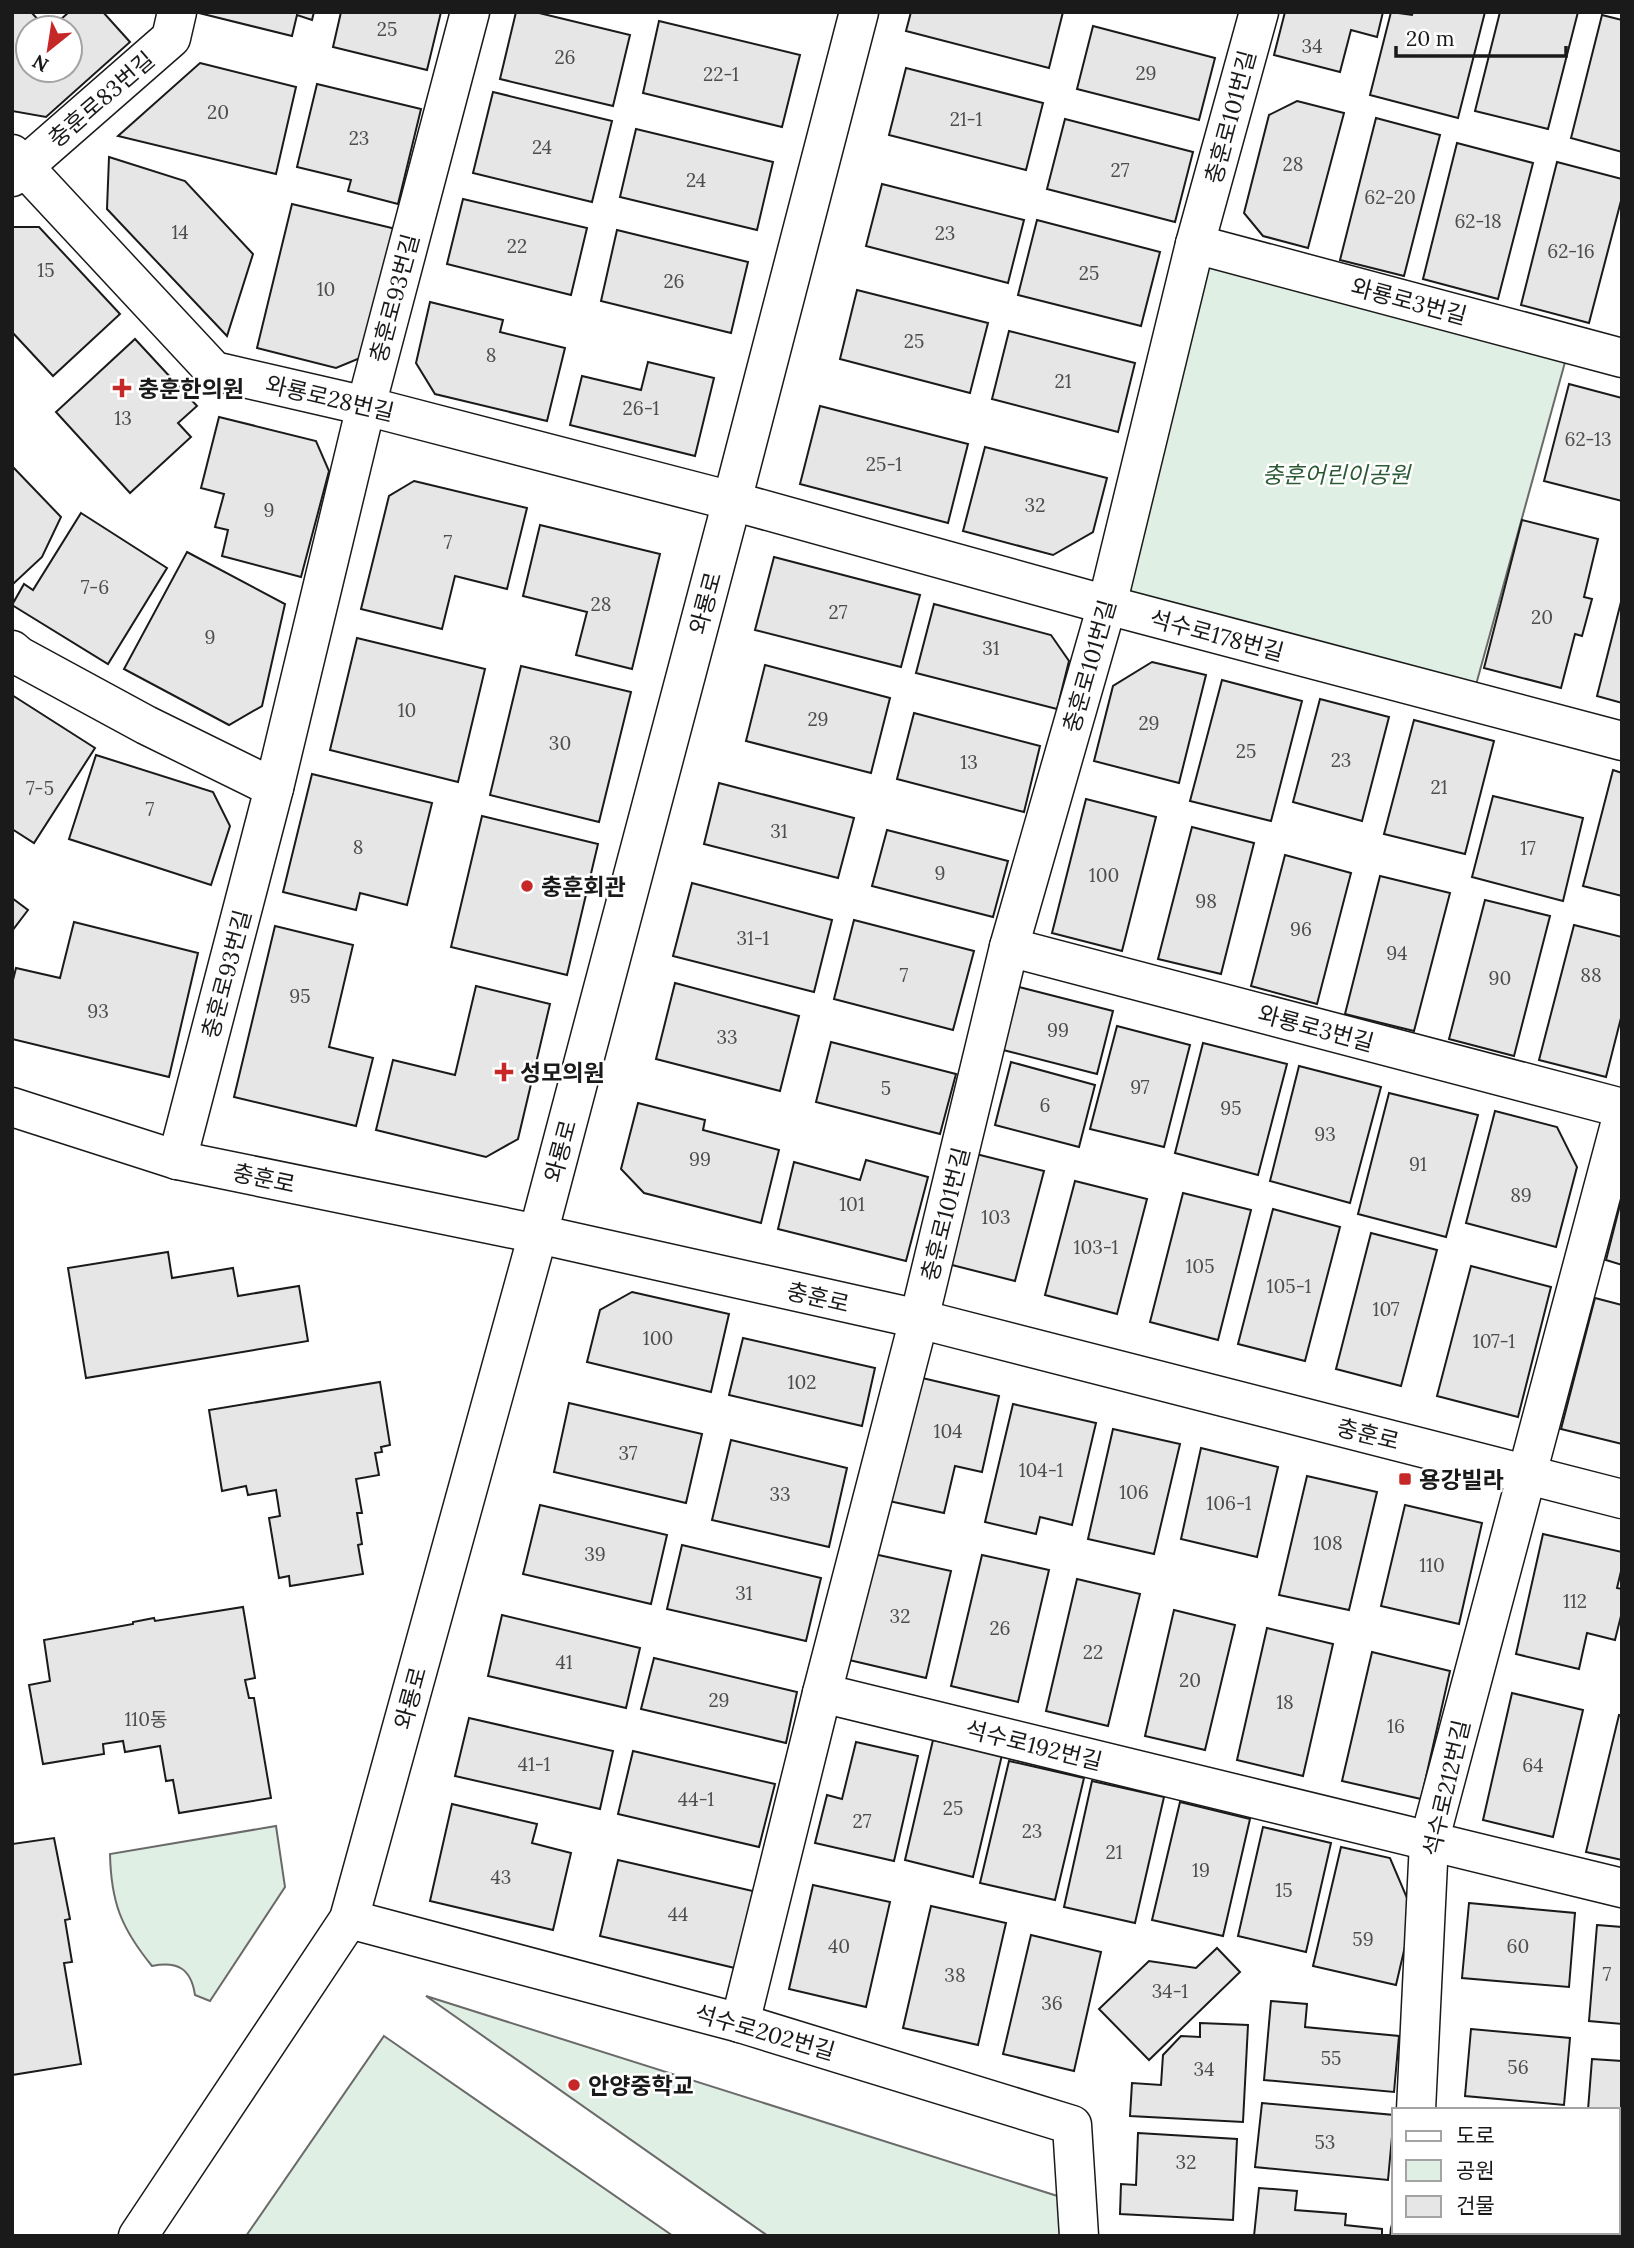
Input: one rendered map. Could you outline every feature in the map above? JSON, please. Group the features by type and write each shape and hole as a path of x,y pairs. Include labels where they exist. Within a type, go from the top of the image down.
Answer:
{"street":[{"name":"충훈로83번길","path":"16,166 171,38 177,12"},
{"name":"충훈로93번길","path":"177,1160 274,788 366,406 470,12"},
{"name":"와룡로","path":"138,2236 349,1919 538,1234 859,12"},
{"name":"충훈로101번길","path":"919,1319 1009,947 1107,605 1195,244 1258,12"},
{"name":"와룡로28번길","path":"16,166 214,371 366,406 732,501"},
{"name":"와룡로3번길","path":"1195,244 1622,358"},
{"name":"석수로178번길","path":"732,501 1107,605 1622,741"},
{"path":"12,650 146,725 274,788"},
{"name":"와룡로3번길","path":"1009,947 1622,1108"},
{"name":"충훈로","path":"12,1108 177,1160 538,1234 919,1319 1622,1499"},
{"name":"석수로212번길","path":"1416,2108 1429,1842 1622,1117"},
{"path":"740,2024 919,1319"},
{"name":"석수로192번길","path":"822,1693 1622,1888"},
{"name":"석수로202번길","path":"349,1919 740,2024 1072,2125 1079,2236"}],"green space":[{"name":"충훈어린이공원","path":"1205,258 1567,355 1474,692 1121,597"},
{"path":"276,1826 285,1887 210,2001 195,1995 190,1978 181,1968 169,1965 152,1966 132,1939 116,1901 110,1854"},
{"path":"426,1996 1067,2199 1065,2236 768,2236"},
{"path":"384,2036 673,2236 246,2236"}],"building":[{"path":"12,12 31,12 33,14 14,14 14,84 83,84 46,117 12,111"},
{"path":"103,12 130,42 84,83 84,14 67,14"},
{"path":"314,12 312,20 297,15 292,36 199,13"},
{"path":"341,12 441,12 427,70 333,47"},
{"path":"516,12 535,12 630,35 613,106 500,79"},
{"path":"911,12 1063,12 1049,68 906,31"},
{"path":"1285,12 1383,12 1377,37 1351,30 1340,72 1274,55"},
{"path":"1391,12 1412,15 1413,12 1485,12 1458,118 1370,95"},
{"path":"1500,12 1578,12 1548,129 1475,111"},
{"path":"1602,15 1622,20 1622,152 1571,138"},
{"path":"659,21 800,55 782,127 643,93"},
{"path":"1093,26 1215,58 1199,120 1077,89"},
{"path":"200,63 296,87 276,174 118,136"},
{"path":"906,68 1043,103 1026,170 889,135"},
{"path":"317,84 421,109 398,204 348,191 351,180 297,167"},
{"path":"493,92 612,121 592,202 473,173"},
{"path":"1297,101 1344,113 1308,248 1263,236 1244,213 1269,115"},
{"path":"1376,118 1440,135 1404,276 1340,260"},
{"path":"1065,119 1193,152 1175,222 1047,189"},
{"path":"636,129 773,162 757,230 620,197"},
{"path":"1457,143 1533,163 1498,299 1423,279"},
{"path":"109,157 185,181 253,254 227,336 107,209"},
{"path":"1557,162 1622,179 1622,197 1589,323 1521,305"},
{"path":"882,184 1024,220 1008,283 866,246"},
{"path":"463,199 587,228 571,295 447,264"},
{"path":"292,204 396,229 365,356 336,368 257,348"},
{"path":"1037,220 1160,252 1141,326 1018,295"},
{"path":"12,227 39,227 120,314 53,376 12,332"},
{"path":"617,230 748,262 731,333 601,301"},
{"path":"857,290 988,323 970,393 840,359"},
{"path":"430,302 503,320 500,332 565,348 547,421 435,394 416,363"},
{"path":"1009,331 1135,363 1118,432 992,399"},
{"path":"135,339 197,406 178,423 191,437 130,493 56,412"},
{"path":"648,362 714,378 695,456 570,425 582,376 641,390"},
{"path":"1569,384 1622,398 1622,501 1544,481"},
{"path":"820,406 968,444 948,523 800,484"},
{"path":"219,417 316,441 329,471 301,577 222,556 228,530 215,527 224,494 201,488"},
{"path":"985,447 1107,478 1093,532 1053,555 963,531"},
{"path":"12,466 61,517 42,557 12,585"},
{"path":"414,481 527,508 507,589 455,576 442,629 361,609 389,496"},
{"path":"81,513 167,568 108,664 12,605 24,584 33,590"},
{"path":"1522,520 1598,539 1584,597 1592,599 1582,636 1575,634 1561,688 1484,668"},
{"path":"540,525 660,554 632,669 576,655 587,612 523,596"},
{"path":"187,552 285,604 262,706 229,725 124,669"},
{"path":"774,557 920,595 901,667 755,630"},
{"path":"1622,598 1622,703 1597,696"},
{"path":"934,604 1051,635 1069,661 1057,709 916,673"},
{"path":"357,638 485,669 458,782 330,750"},
{"path":"1152,662 1206,675 1179,783 1094,761 1113,686"},
{"path":"765,665 890,698 871,773 746,741"},
{"path":"521,666 631,692 599,822 490,795"},
{"path":"1222,680 1302,701 1271,821 1190,801"},
{"path":"12,695 95,748 34,843 12,829"},
{"path":"1320,699 1389,717 1362,821 1293,802"},
{"path":"914,713 1040,746 1024,812 897,779"},
{"path":"1414,720 1494,741 1465,854 1384,834"},
{"path":"96,755 213,792 230,826 211,885 69,839"},
{"path":"1613,770 1622,773 1622,896 1583,886"},
{"path":"312,774 432,803 407,905 360,893 356,910 283,892"},
{"path":"719,783 854,818 838,878 704,844"},
{"path":"1493,796 1583,818 1563,901 1472,877"},
{"path":"1086,799 1156,817 1122,951 1052,933"},
{"path":"482,816 598,844 567,975 451,947"},
{"path":"1192,827 1254,843 1221,974 1158,959"},
{"path":"887,830 1008,861 993,917 872,886"},
{"path":"1285,855 1351,873 1317,1004 1251,986"},
{"path":"1380,876 1450,893 1414,1031 1345,1014"},
{"path":"692,883 832,920 814,992 673,956"},
{"path":"12,898 28,910 12,931"},
{"path":"1485,900 1550,916 1514,1056 1449,1039"},
{"path":"854,920 974,951 953,1030 834,999"},
{"path":"74,922 198,953 169,1077 12,1039 12,984 16,968 60,978"},
{"path":"1574,925 1622,937 1622,1014 1606,1077 1539,1060"},
{"path":"275,926 353,945 329,1047 373,1058 356,1126 234,1097"},
{"path":"675,983 799,1016 780,1091 656,1059"},
{"path":"476,986 550,1004 518,1139 486,1157 376,1130 393,1060 455,1075"},
{"path":"1019,987 1113,1011 1097,1074 1003,1050"},
{"path":"1117,1026 1190,1045 1164,1147 1090,1129"},
{"path":"831,1042 956,1074 940,1134 816,1102"},
{"path":"1203,1043 1287,1064 1258,1175 1175,1153"},
{"path":"1011,1062 1095,1085 1079,1147 995,1125"},
{"path":"1299,1066 1381,1087 1350,1203 1270,1181"},
{"path":"1389,1093 1478,1115 1446,1237 1358,1214"},
{"path":"638,1103 705,1120 703,1130 779,1150 761,1223 644,1193 621,1169"},
{"path":"1495,1111 1557,1127 1577,1167 1556,1247 1466,1223"},
{"path":"976,1154 1044,1171 1015,1281 948,1264"},
{"path":"866,1160 928,1177 906,1261 778,1229 794,1162 860,1180"},
{"path":"1075,1181 1147,1199 1117,1314 1045,1295"},
{"path":"1183,1193 1251,1210 1218,1340 1150,1322"},
{"path":"1622,1197 1622,1265 1606,1260"},
{"path":"1273,1209 1340,1227 1305,1361 1238,1344"},
{"path":"1371,1233 1437,1250 1401,1386 1336,1369"},
{"path":"168,1252 172,1278 233,1268 238,1296 299,1286 308,1341 86,1378 68,1268"},
{"path":"1471,1266 1551,1287 1518,1417 1437,1396"},
{"path":"632,1292 729,1314 711,1392 587,1362 600,1310"},
{"path":"1595,1298 1622,1305 1622,1444 1561,1429"},
{"path":"743,1338 875,1368 862,1426 729,1395"},
{"path":"918,1377 999,1396 982,1472 955,1466 944,1513 889,1501"},
{"path":"380,1382 390,1445 381,1447 382,1452 375,1453 379,1475 356,1479 362,1513 357,1513 362,1544 358,1545 363,1574 290,1586 289,1576 279,1578 269,1518 280,1516 276,1490 248,1495 246,1486 222,1491 209,1410"},
{"path":"569,1403 702,1434 686,1503 554,1472"},
{"path":"1013,1404 1096,1423 1072,1525 1040,1517 1036,1534 985,1522"},
{"path":"1113,1429 1180,1444 1154,1554 1088,1539"},
{"path":"731,1440 847,1468 829,1547 712,1520"},
{"path":"1201,1448 1278,1467 1257,1557 1181,1539"},
{"path":"1307,1476 1377,1492 1349,1610 1279,1595"},
{"path":"540,1505 667,1535 651,1604 523,1574"},
{"path":"1405,1505 1482,1523 1459,1624 1381,1606"},
{"path":"1543,1534 1622,1552 1617,1588 1622,1589 1622,1612 1615,1640 1587,1633 1579,1669 1516,1654"},
{"path":"682,1545 821,1578 806,1641 667,1609"},
{"path":"874,1554 951,1571 926,1678 849,1660"},
{"path":"982,1555 1049,1570 1018,1702 951,1686"},
{"path":"1077,1579 1140,1594 1108,1726 1046,1711"},
{"path":"243,1607 255,1678 245,1680 249,1698 254,1698 271,1798 179,1813 173,1780 166,1781 160,1746 125,1752 123,1741 103,1744 104,1754 43,1764 29,1685 50,1681 44,1640 154,1618 155,1621"},
{"path":"1174,1610 1235,1625 1205,1750 1145,1736"},
{"path":"502,1615 640,1648 626,1708 488,1676"},
{"path":"1267,1628 1333,1644 1303,1776 1237,1760"},
{"path":"1372,1652 1450,1671 1421,1799 1342,1781"},
{"path":"654,1658 797,1692 786,1743 641,1709"},
{"path":"1512,1693 1583,1710 1553,1837 1483,1820"},
{"path":"1619,1715 1622,1716 1622,1860 1586,1852"},
{"path":"469,1718 613,1751 600,1809 455,1776"},
{"path":"933,1740 1002,1755 973,1877 905,1860"},
{"path":"856,1742 918,1756 894,1861 815,1843 827,1795 842,1799"},
{"path":"633,1751 775,1784 759,1847 618,1814"},
{"path":"1009,1761 1084,1778 1055,1900 980,1883"},
{"path":"1092,1781 1164,1797 1135,1923 1064,1907"},
{"path":"1180,1802 1250,1819 1223,1936 1152,1920"},
{"path":"452,1804 537,1824 532,1843 571,1853 553,1930 430,1901"},
{"path":"1263,1827 1331,1843 1306,1952 1238,1936"},
{"path":"54,1838 70,1919 65,1920 72,1962 64,1963 81,2064 12,2075 12,1844"},
{"path":"1341,1847 1390,1858 1413,1912 1396,1985 1313,1966"},
{"path":"618,1860 757,1892 739,1969 600,1936"},
{"path":"813,1885 890,1902 866,2007 789,1989"},
{"path":"1469,1903 1575,1913 1569,1987 1462,1978"},
{"path":"931,1906 1006,1923 978,2045 903,2028"},
{"path":"1597,1925 1622,1927 1622,2024 1589,2021"},
{"path":"1031,1935 1101,1952 1074,2071 1003,2054"},
{"path":"1217,1948 1240,1972 1149,2060 1099,2009 1149,1961 1196,1968"},
{"path":"1271,2001 1307,2004 1305,2027 1399,2036 1394,2092 1264,2080"},
{"path":"1200,2023 1248,2025 1243,2122 1130,2116 1132,2083 1161,2085 1163,2055 1181,2036 1200,2037"},
{"path":"1471,2029 1570,2038 1564,2105 1465,2096"},
{"path":"1592,2059 1622,2061 1622,2151 1620,2108 1588,2108"},
{"path":"1262,2103 1392,2115 1388,2180 1255,2167"},
{"path":"1138,2133 1237,2139 1233,2220 1120,2214 1121,2184 1136,2185"},
{"path":"1622,2171 1622,2236 1581,2236 1620,2234"},
{"path":"1259,2188 1297,2191 1295,2210 1346,2214 1345,2225 1382,2229 1382,2236 1254,2236"},
{"path":"1443,2234 1558,2234 1558,2236"}],"place":[{"name":"충훈한의원","path":"122,388"},
{"name":"충훈회관","path":"527,886"},
{"name":"성모의원","path":"504,1072"},
{"name":"용강빌라","path":"1405,1479"},
{"name":"안양중학교","path":"574,2085"}]}
